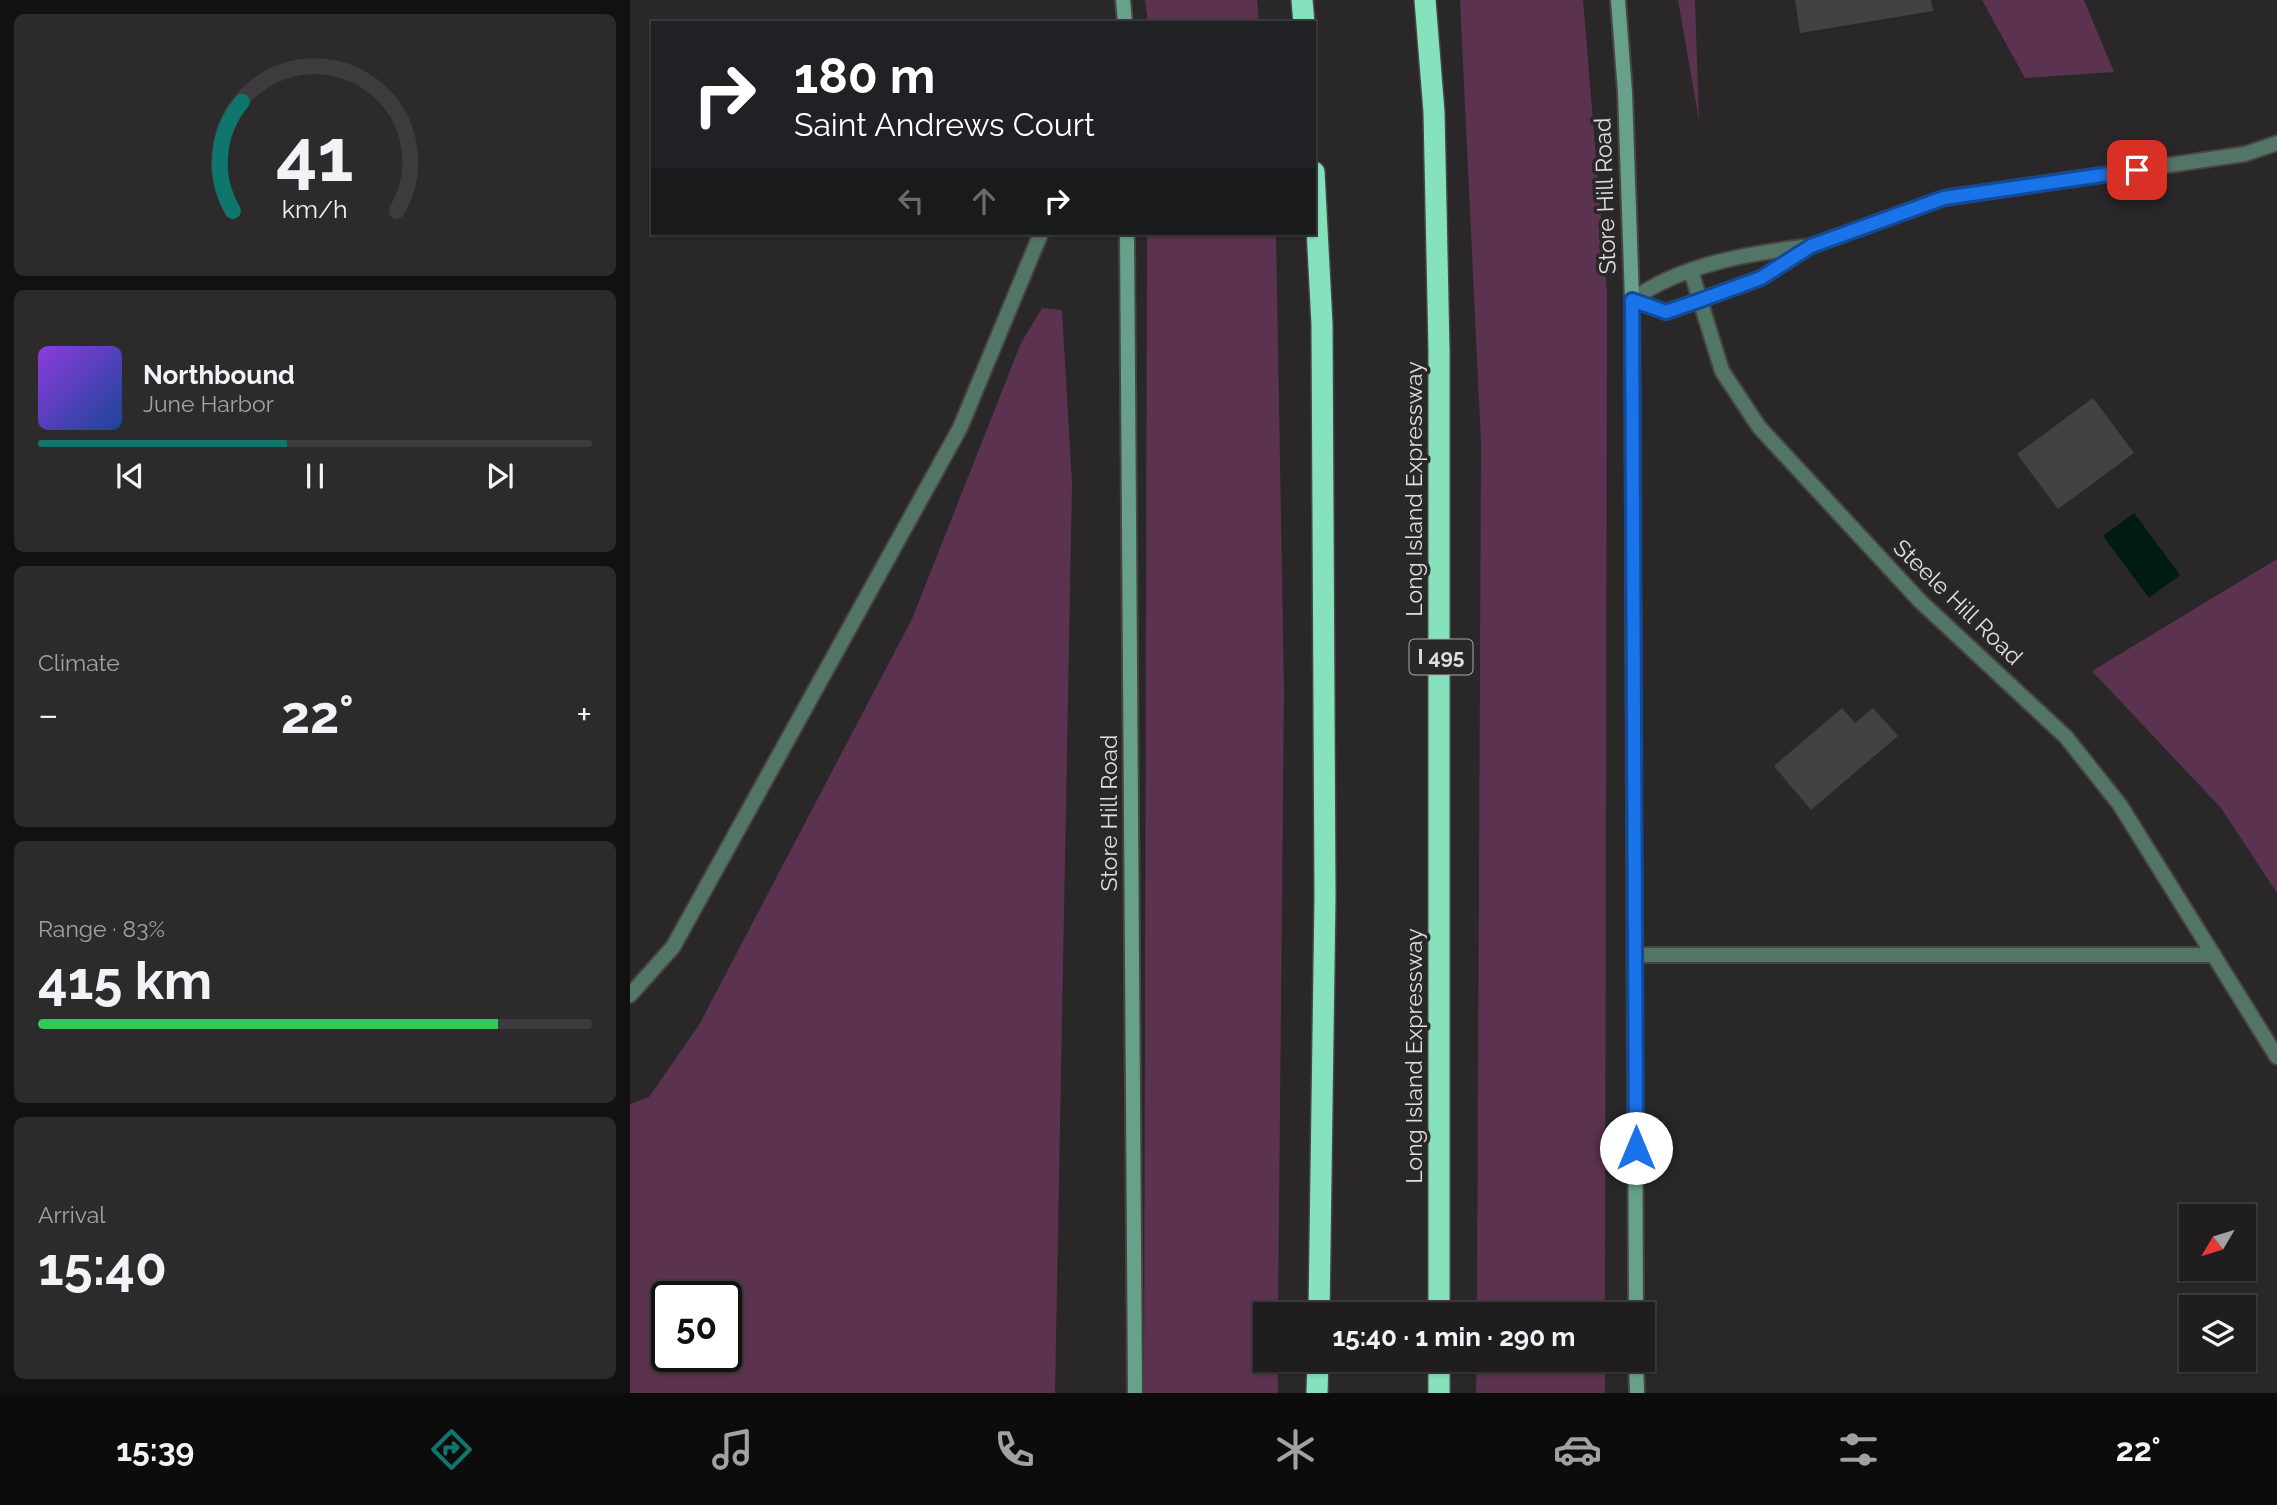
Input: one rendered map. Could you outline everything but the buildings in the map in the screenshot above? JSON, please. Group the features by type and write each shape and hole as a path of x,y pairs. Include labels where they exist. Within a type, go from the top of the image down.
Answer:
{"highway":[{"path":"1302,0 1304,21"},
{"name":"Long Island Expressway","path":"1425,0 1434,112 1440,377 1439,1302"},
{"path":"1316,210 1322,324 1325,869 1319,1302"},
{"path":"1317,1393 1318,1372"},
{"path":"1439,1372 1439,1393"}],"main road":[{"path":"1123,0 1125,21"},
{"name":"Store Hill Road","path":"1618,0 1625,92 1632,300 1636,1302"},
{"name":"Store Hill Road","path":"1127,235 1135,1393"},
{"path":"1636,1372 1637,1393"}],"street":[{"path":"1632,300 1666,312 1761,278 1811,246 1944,198 2245,154 2277,143"},
{"path":"630,995 673,947 960,428 1040,235"},
{"path":"1632,300 1657,282 1691,271 1755,252 1811,246"},
{"name":"Steele Hill Road","path":"1691,271 1698,301 1722,372 1759,428 1920,601 2066,737 2120,805 2277,1057"},
{"path":"1635,954 2214,956"}],"shaded area":[{"path":"1145,0 1257,0 1259,21 1148,21"},
{"path":"1460,0 1583,0 1607,291 1605,1302 1477,1302 1481,443"},
{"path":"1678,0 1695,0 1699,120"},
{"path":"1982,0 2084,0 2114,72 2025,78"},
{"path":"1147,235 1276,235 1284,691 1278,1302 1253,1302 1253,1372 1278,1372 1278,1393 1144,1393"},
{"path":"1042,308 1062,310 1072,484 1055,1393 630,1393 630,1104 649,1097 699,1025 912,619 1021,343"},
{"path":"2134,513 2180,575 2149,598 2103,536"},
{"path":"2277,559 2277,893 2221,808 2092,671"},
{"path":"1477,1372 1605,1372 1605,1393 1476,1393"}],"route":[{"path":"1636,1148 1632,300 1666,312 1761,278 1811,246 1944,198 2137,170"}]}
